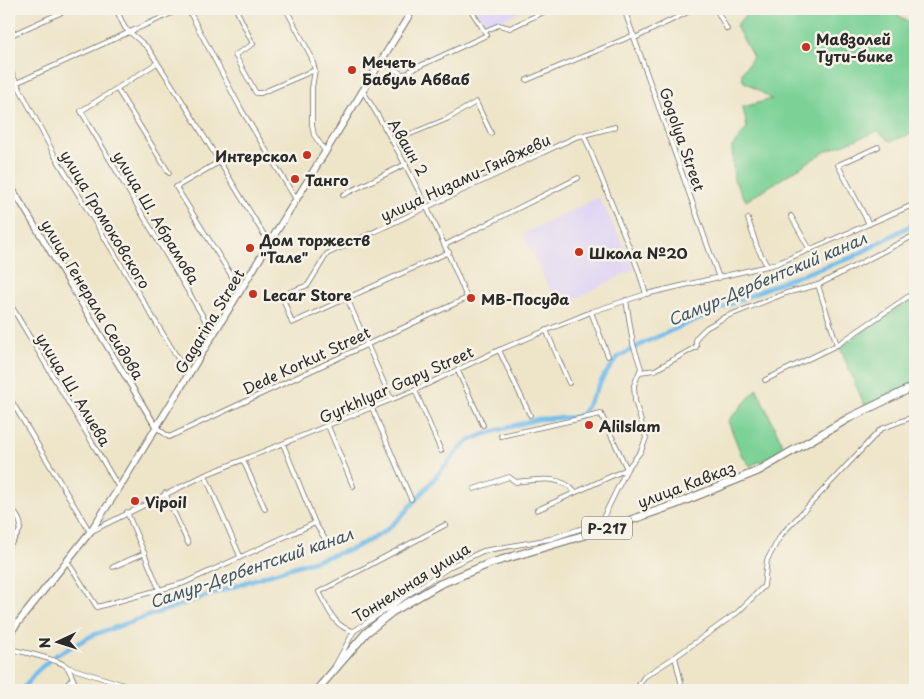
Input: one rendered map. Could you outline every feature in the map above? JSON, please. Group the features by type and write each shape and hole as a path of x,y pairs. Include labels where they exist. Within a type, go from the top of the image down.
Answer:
{"highway":[{"name":"улица Кавказ","path":"317,690 366,633 392,612 440,584 491,563 605,529 674,505 758,471 849,418 915,386"}],"main road":[{"name":"Gagarina Street","path":"9,634 90,532 119,488 270,245 410,11"}],"street":[{"path":"9,36 68,9"},
{"path":"116,9 129,33 148,48 270,245"},
{"path":"16,83 182,9"},
{"path":"188,9 241,108 296,201"},
{"path":"236,9 253,44 234,55 256,93 261,93 315,70"},
{"path":"286,9 311,56 315,70 312,88 312,125 314,135 326,151"},
{"path":"470,9 486,33"},
{"path":"381,61 402,74 409,73 411,70 499,25 510,28 550,9"},
{"name":"Gogolya Street","path":"624,9 719,278"},
{"path":"526,80 635,37 694,9"},
{"path":"716,9 727,29"},
{"path":"157,63 117,89 168,173"},
{"name":"улица Громоковского","path":"9,68 54,156 189,377"},
{"name":"улица Ш. Абрамова","path":"117,89 81,111 214,335"},
{"name":"Аваин 2","path":"363,91 429,207 467,298"},
{"path":"393,141 447,118 476,102 491,133"},
{"name":"улица Низами-Гянджеви","path":"346,298 292,323 284,301 290,292 308,285 327,254 568,141 615,127"},
{"path":"584,135 638,269 646,294"},
{"path":"869,224 838,165 878,147"},
{"path":"219,162 176,187 241,291"},
{"path":"343,195 406,164"},
{"path":"445,245 578,178"},
{"name":"улица Генерала Сеидова","path":"9,183 156,427"},
{"name":"Gyrkhlyar Gapy Street","path":"90,532 165,493 392,400 458,371 499,350 591,312 646,294 767,266 810,250 915,204"},
{"path":"790,216 810,250"},
{"path":"748,219 756,248 767,266"},
{"path":"640,372 655,370 696,347 696,338 705,329 725,317 786,293 818,285 915,235"},
{"path":"392,400 346,298 449,252"},
{"path":"818,285 837,345"},
{"path":"765,380 837,345 915,292"},
{"name":"Dede Korkut Street","path":"156,427 169,437 467,298"},
{"path":"605,529 605,516 627,469 641,451 646,438 634,392 636,379 640,372 638,356 633,344 626,300"},
{"name":"улица Ш. Алиева","path":"9,302 119,488"},
{"path":"591,312 608,356"},
{"path":"546,330 569,383"},
{"path":"499,350 530,415"},
{"path":"458,371 483,426"},
{"path":"415,390 441,451"},
{"path":"9,397 90,532"},
{"path":"372,408 411,499"},
{"path":"500,436 601,414 627,469"},
{"path":"636,690 644,676 675,657 738,612 764,586 767,560 781,535 881,429 915,416"},
{"path":"328,426 352,486"},
{"path":"283,444 315,523 325,539"},
{"path":"243,460 265,508"},
{"path":"537,510 627,469"},
{"path":"206,475 240,556"},
{"path":"474,489 509,477 516,482 555,480 569,485 574,492"},
{"path":"165,493 188,543"},
{"path":"9,502 21,524 21,529 9,546"},
{"path":"127,512 159,589"},
{"name":"Тоннельная улица","path":"445,525 319,592 334,620 345,630 354,631 451,566 483,550 550,539 598,524 605,516"},
{"path":"67,560 97,608 159,589 170,589 315,523"},
{"path":"113,566 145,553"},
{"path":"332,674 338,656 354,631"},
{"path":"9,649 46,657 67,667 140,690"},
{"path":"675,657 681,682 680,690"},
{"path":"67,667 72,679 80,690"},
{"path":"62,690 72,679"}],"shaded area":[{"path":"475,9 527,9 486,26"},
{"name":"Школа №20","path":"599,197 635,269 558,307 523,234"}],"green space":[{"path":"753,9 900,9 898,15 915,26 915,133 890,141 878,131 826,151 746,201 734,180 732,147 747,128 743,107 772,99 743,81 742,73 753,57 736,26"},
{"path":"915,295 915,383 865,406 840,348"},
{"path":"757,389 785,450 750,466 741,454 728,421"}],"waterway":[{"name":"Самур-Дербентский канал","path":"22,690 37,671 56,655 93,635 267,575 352,549 384,532 400,518 465,443 485,434 538,419 575,417 583,413 604,376 618,357 648,341 781,282 853,257 915,223"}],"place":[{"name":"Мавзолей Тути-бике","path":"806,47"},
{"name":"Мечеть Бабуль Абваб","path":"352,70"},
{"name":"Интерскол","path":"307,155"},
{"name":"Танго","path":"295,179"},
{"name":"Дом торжеств \"Тале\"","path":"250,248"},
{"name":"Школа №20","path":"579,252"},
{"name":"Lecar Store","path":"253,294"},
{"name":"МВ-Посуда","path":"471,298"},
{"name":"AliIslam","path":"589,425"},
{"name":"Vipoil","path":"135,501"}]}
